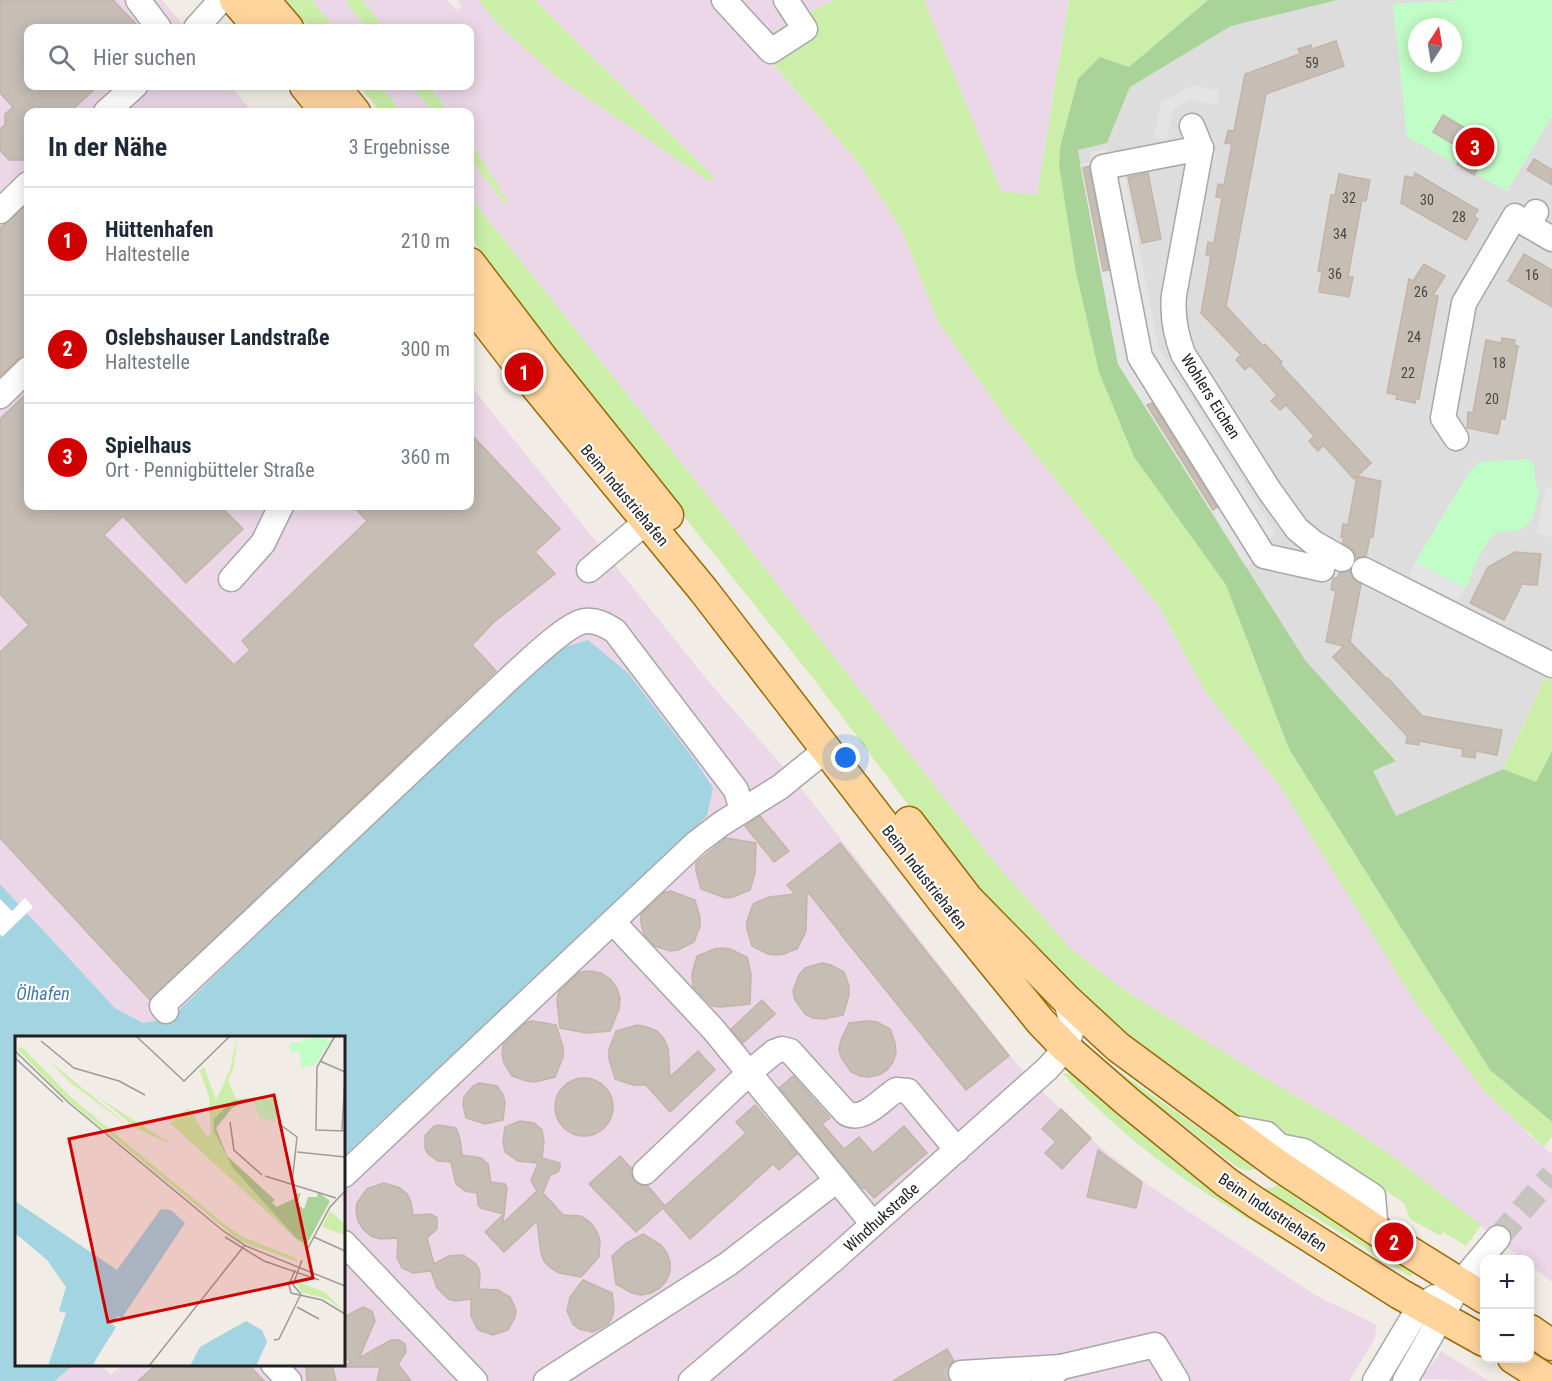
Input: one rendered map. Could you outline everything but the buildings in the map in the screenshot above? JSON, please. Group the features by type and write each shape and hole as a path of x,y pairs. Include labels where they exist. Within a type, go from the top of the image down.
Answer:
{"main road":[{"path":"235,0 256,24"},
{"path":"264,0 285,24"},
{"path":"317,99 343,108"},
{"name":"Beim Industriehafen","path":"474,268 968,898 1065,998 1118,1047 1227,1127 1279,1155 1376,1230 1473,1290"},
{"name":"Beim Industriehafen","path":"474,307 827,749 994,966 1066,1048 1226,1182 1430,1312 1480,1338"},
{"path":"1226,1182 1262,1178 1276,1170 1279,1155"},
{"path":"1534,1333 1552,1345"},
{"path":"1519,1363 1549,1381"}],"street":[{"path":"138,0 156,24"},
{"path":"200,24 221,0"},
{"path":"724,0 771,51 805,29 786,0"},
{"path":"110,108 131,90"},
{"name":"Wohlers Eichen","path":"1197,137 1174,295 1173,315 1177,337 1183,354 1269,490 1297,529 1333,555 1322,569 1264,556 1140,357 1102,167 1197,137"},
{"path":"0,211 24,188"},
{"path":"1456,438 1443,418 1464,303 1515,216 1533,218 1552,239"},
{"path":"0,396 24,373"},
{"path":"231,579 263,543 279,510"},
{"path":"589,570 647,521"},
{"path":"1364,570 1550,658"},
{"path":"166,1011 162,1006 511,677 563,632 583,621 602,622 615,631 736,789 742,810"},
{"path":"345,1173 696,843 742,810 780,787 827,749"},
{"path":"613,922 713,1029 873,1224"},
{"path":"1065,998 1073,1026 1066,1048"},
{"path":"1066,1048 1089,1042 1118,1047"},
{"name":"Windhukstraße","path":"691,1381 957,1150 1047,1069 1066,1048"},
{"path":"645,1172 749,1073 774,1052 786,1049 846,1113 853,1117 861,1115 896,1090 905,1090 957,1150"},
{"path":"546,1381 728,1264 837,1180"},
{"path":"1375,1381 1430,1312 1473,1290 1498,1238"},
{"path":"345,1245 475,1381"},
{"path":"345,1263 458,1381"},
{"path":"1405,1381 1430,1312"},
{"path":"961,1373 1053,1374 1155,1345 1177,1381"},
{"path":"274,1366 289,1381"}],"shaded area":[{"path":"0,0 162,0 182,24 24,24 24,90 234,90 249,108 24,108 24,510 474,510 474,390 709,682 797,783 1017,1064 1045,1094 1099,1146 1147,1184 1315,1295 1377,1325 1374,1340 1349,1381 55,1381 72,1366 102,1366 111,1375 121,1366 345,1366 345,1155 706,816 422,776 177,1012 160,1020 143,1023 115,1008 0,884"},
{"path":"312,0 349,0 346,3 363,24 332,24"},
{"path":"362,0 447,0 457,10 462,6 457,0 478,0 500,26 554,75 709,181 713,177 535,0 834,0 790,22 755,44 858,162 902,230 937,320 1008,421 1158,605 1206,693 1278,783 1528,1134 1552,1154 1552,1282 1534,1268 1534,1255 1517,1255 1399,1161 1348,1126 1278,1086 1124,990 1069,947 990,857 757,558 474,202 474,164 505,204 474,148 474,108 446,108 432,90 474,90 474,24 382,24"},
{"path":"924,0 1069,0 1037,195 1001,192"},
{"path":"1338,0 1552,0 1552,681 1545,678 1503,769 1396,816 1372,771 1396,760 1305,660 1118,364 1078,150 1107,143 1130,87 1231,26"},
{"path":"1193,85 1219,91 1217,105 1190,100 1173,110 1167,140 1154,138 1161,103"},
{"path":"383,90 414,90 430,108 399,108"},
{"path":"1108,149 1110,158 1121,156 1158,346 1276,534 1265,541 1272,551 1246,567 1118,364 1080,164 1092,162 1090,152"},
{"path":"1546,487 1552,488 1552,537 1536,534"},
{"path":"1415,562 1466,588 1458,601 1408,576"},
{"path":"1441,1351 1489,1381 1421,1379"}],"green space":[{"path":"276,0 312,0 332,24 307,24"},
{"path":"349,0 362,0 382,24 363,24 346,3"},
{"path":"478,0 535,0 714,177 709,181 554,75 500,26"},
{"path":"834,0 924,0 1001,191 1037,195 1069,0 1208,0 1129,67 1100,58 1078,80 1060,147 1059,165 1134,457 1226,585 1289,749 1490,1070 1552,1122 1552,1136 1544,1147 1485,1092 1415,1002 1278,783 1206,693 1158,605 1008,421 937,320 902,230 858,162 755,43"},
{"path":"1208,0 1338,0 1231,26 1130,87 1107,143 1078,150 1118,364 1305,660 1396,761 1373,771 1396,816 1503,769 1536,782 1552,751 1552,1122 1490,1070 1289,749 1226,585 1134,457 1099,372 1076,272 1059,165 1060,147 1078,79 1100,57 1129,67"},
{"path":"1466,0 1552,0 1552,116 1507,191 1407,137 1393,4"},
{"path":"362,90 383,90 399,108 375,108"},
{"path":"414,90 432,90 446,108 430,108"},
{"path":"474,147 508,202 506,205 474,164"},
{"path":"474,202 757,558 990,857 1069,947 1124,990 1278,1086 1348,1126 1399,1161 1481,1225 1466,1246 1443,1232 1441,1236 1410,1219 1404,1203 1305,1137 1290,1139 1281,1129 1274,1126 1232,1116 1105,1023 969,880 906,802 816,682 485,267 488,265 474,240"},
{"path":"1528,459 1534,465 1535,482 1539,490 1532,518 1528,525 1517,530 1500,532 1489,540 1466,588 1415,562 1470,471 1480,462"},
{"path":"1545,678 1552,681 1552,751 1536,782 1503,769"},
{"path":"1096,1055 1210,1136 1263,1167 1247,1171 1237,1167 1169,1114 1136,1095"},
{"path":"1063,1074 1075,1074 1156,1139 1178,1164 1193,1176 1292,1243 1291,1245 1201,1190 1155,1158 1107,1118"},
{"path":"1280,1184 1416,1271 1415,1274 1409,1276 1313,1216 1276,1199 1262,1189"}],"water":[{"name":"Ölhafen","path":"588,640 628,673 713,788 707,816 345,1155 345,1036 15,1036 15,1366 72,1366 55,1381 0,1381 0,884 115,1008 143,1023 160,1020 177,1012 422,776 562,648"}],"pier":[{"path":"25,898 33,907 2,937 0,934 0,899 12,911"}],"tunnel":[{"path":"1498,1238 1552,1175"},
{"path":"948,1381 961,1373"}],"place":[{"name":"Spielhaus","path":"1475,147"},
{"name":"Hüttenhafen","path":"524,372"},
{"name":"Oslebshauser Landstraße","path":"1394,1242"}]}
